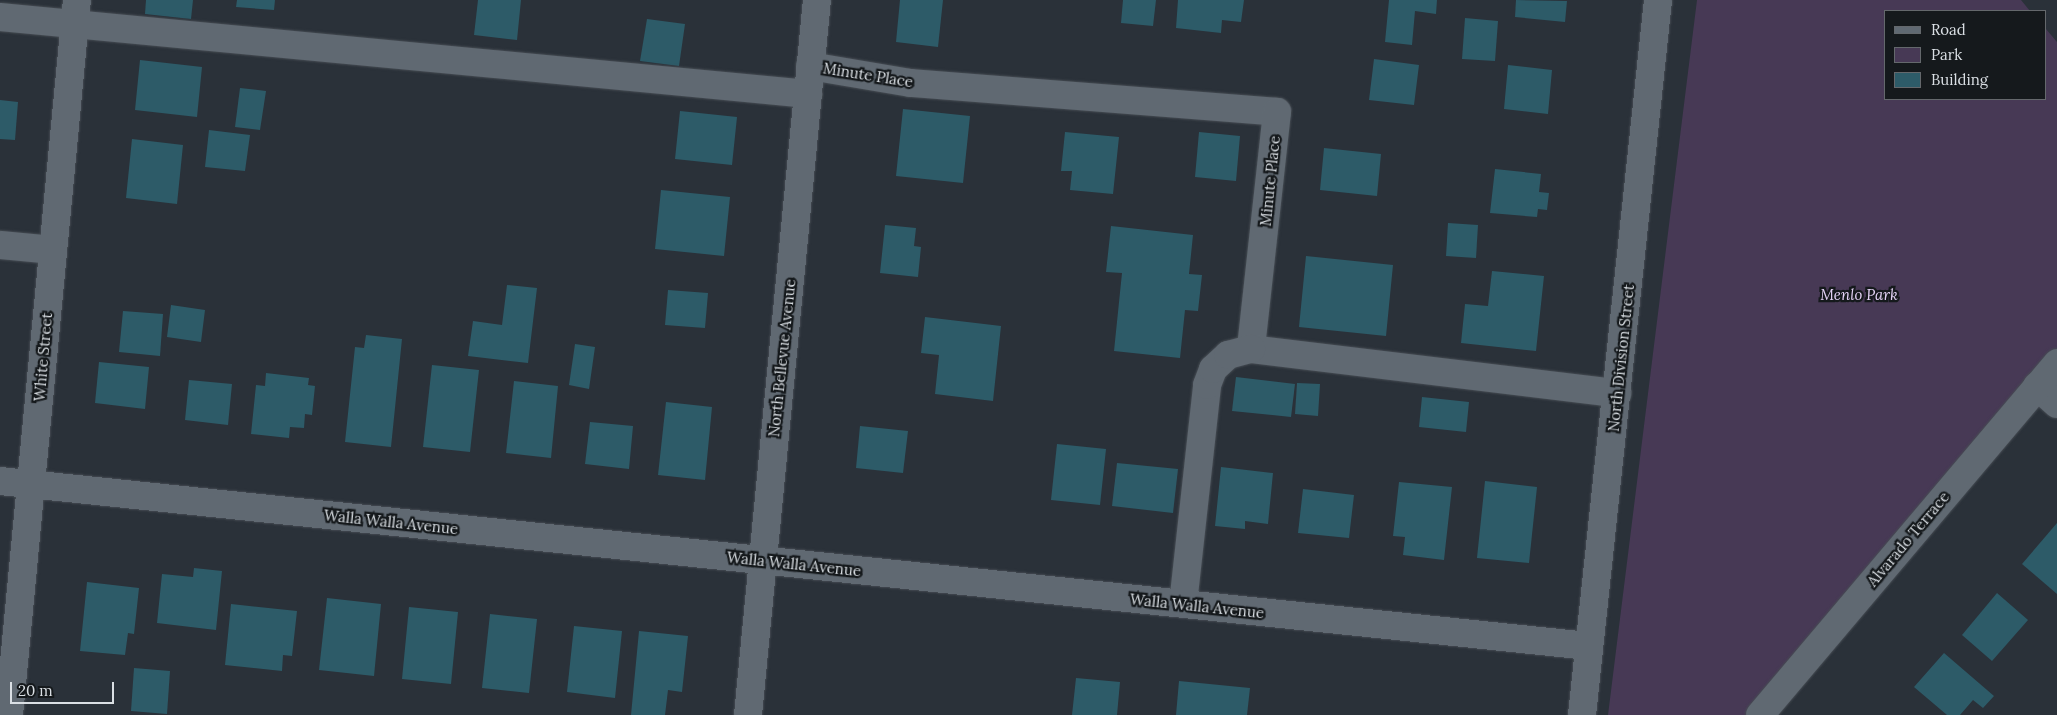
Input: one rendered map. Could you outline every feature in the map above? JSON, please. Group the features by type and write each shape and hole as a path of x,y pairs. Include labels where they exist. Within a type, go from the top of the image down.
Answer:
{"street":[{"name":"North Bellevue Avenue","path":"748,715 817,0"},
{"name":"North Division Street","path":"1582,715 1658,0"},
{"path":"0,17 76,12 808,94"},
{"name":"White Street","path":"9,715 76,12"},
{"name":"Minute Place","path":"810,66 911,83 1278,112 1251,349"},
{"path":"0,245 53,250"},
{"path":"1183,604 1207,385 1213,369 1228,354 1251,349 1617,393"},
{"name":"Alvarado Terrace","path":"1760,715 2047,395 2057,363"},
{"name":"Walla Walla Avenue","path":"0,481 1588,646"}],"green space":[{"name":"Menlo Park","path":"1697,0 2021,0 2029,10 1884,10 1884,100 2047,100 2047,30 2057,42 2057,367 1761,715 1608,715"}],"building":[{"path":"146,0 193,0 191,19 145,14"},
{"path":"237,0 275,0 274,10 236,7"},
{"path":"478,0 521,0 517,40 474,35"},
{"path":"900,0 943,0 938,47 896,42"},
{"path":"1123,0 1156,0 1153,26 1121,23"},
{"path":"1178,0 1244,0 1241,22 1222,20 1221,33 1176,28"},
{"path":"1389,0 1437,0 1436,14 1415,11 1412,45 1385,42"},
{"path":"1516,0 1567,1 1565,22 1515,17"},
{"path":"1465,18 1498,21 1495,61 1462,59"},
{"path":"647,19 685,24 679,66 640,61"},
{"path":"1374,59 1419,65 1414,105 1369,100"},
{"path":"140,60 202,67 197,117 135,110"},
{"path":"1508,65 1552,70 1548,114 1504,109"},
{"path":"240,88 266,91 260,130 235,127"},
{"path":"0,100 18,102 15,140 0,139"},
{"path":"903,109 970,116 963,183 896,176"},
{"path":"680,111 737,117 732,165 675,159"},
{"path":"209,130 250,135 245,171 205,167"},
{"path":"1065,132 1119,137 1113,194 1070,190 1072,171 1061,171"},
{"path":"1199,132 1240,136 1236,181 1195,177"},
{"path":"132,139 183,145 177,204 126,198"},
{"path":"1324,148 1381,154 1377,196 1320,190"},
{"path":"1495,169 1541,174 1539,192 1549,193 1547,210 1538,209 1537,217 1490,213"},
{"path":"661,190 730,197 724,256 655,249"},
{"path":"1448,223 1478,225 1476,258 1446,256"},
{"path":"885,225 916,228 914,246 921,247 918,277 880,273"},
{"path":"1111,226 1193,235 1189,274 1202,275 1198,311 1185,310 1180,358 1114,351 1122,273 1106,272"},
{"path":"1306,256 1393,265 1386,336 1299,327"},
{"path":"1492,271 1544,276 1536,351 1461,343 1465,304 1488,306"},
{"path":"507,285 537,288 528,363 468,356 473,321 502,325"},
{"path":"668,290 708,293 705,328 665,325"},
{"path":"171,305 205,310 201,342 167,337"},
{"path":"123,311 163,314 160,356 119,352"},
{"path":"925,317 1001,326 993,401 935,394 939,355 921,353"},
{"path":"366,335 402,339 391,447 345,442 355,347 364,348"},
{"path":"575,344 595,347 589,389 569,385"},
{"path":"99,362 149,367 145,409 95,403"},
{"path":"432,365 479,370 470,452 423,447"},
{"path":"266,373 309,378 308,385 315,386 312,415 305,414 304,428 290,427 289,438 251,434 256,385 265,386"},
{"path":"1236,377 1295,384 1291,417 1232,411"},
{"path":"189,380 232,384 228,425 185,420"},
{"path":"514,381 558,386 551,458 506,453"},
{"path":"1297,383 1320,384 1318,416 1295,414"},
{"path":"1422,397 1469,402 1466,432 1419,427"},
{"path":"666,402 712,407 705,480 658,475"},
{"path":"590,422 633,426 629,469 585,464"},
{"path":"860,426 908,431 903,473 856,468"},
{"path":"1057,444 1106,449 1100,505 1051,500"},
{"path":"1117,463 1178,469 1173,513 1112,506"},
{"path":"1221,467 1273,473 1268,524 1245,521 1245,529 1215,526"},
{"path":"1485,481 1537,487 1529,563 1477,558"},
{"path":"1399,482 1452,487 1444,560 1403,555 1405,537 1393,536"},
{"path":"1303,489 1354,495 1349,538 1298,533"},
{"path":"2057,523 2057,594 2022,564"},
{"path":"194,568 222,571 216,630 157,623 162,574 193,577"},
{"path":"87,582 139,588 134,634 128,633 125,655 80,651"},
{"path":"1997,593 2028,620 1992,661 1962,635"},
{"path":"327,598 381,604 374,676 319,670"},
{"path":"231,604 297,611 292,656 283,655 282,671 225,665"},
{"path":"409,607 458,612 451,684 402,679"},
{"path":"490,614 537,619 529,693 482,688"},
{"path":"574,626 622,631 615,698 567,692"},
{"path":"639,631 688,636 682,692 668,690 665,715 631,715"},
{"path":"1944,653 1994,696 1983,708 1973,700 1960,715 1947,715 1914,687"},
{"path":"134,668 170,671 167,714 131,711"},
{"path":"1076,678 1120,682 1117,715 1072,715"},
{"path":"1179,681 1250,688 1247,715 1176,715"}]}
